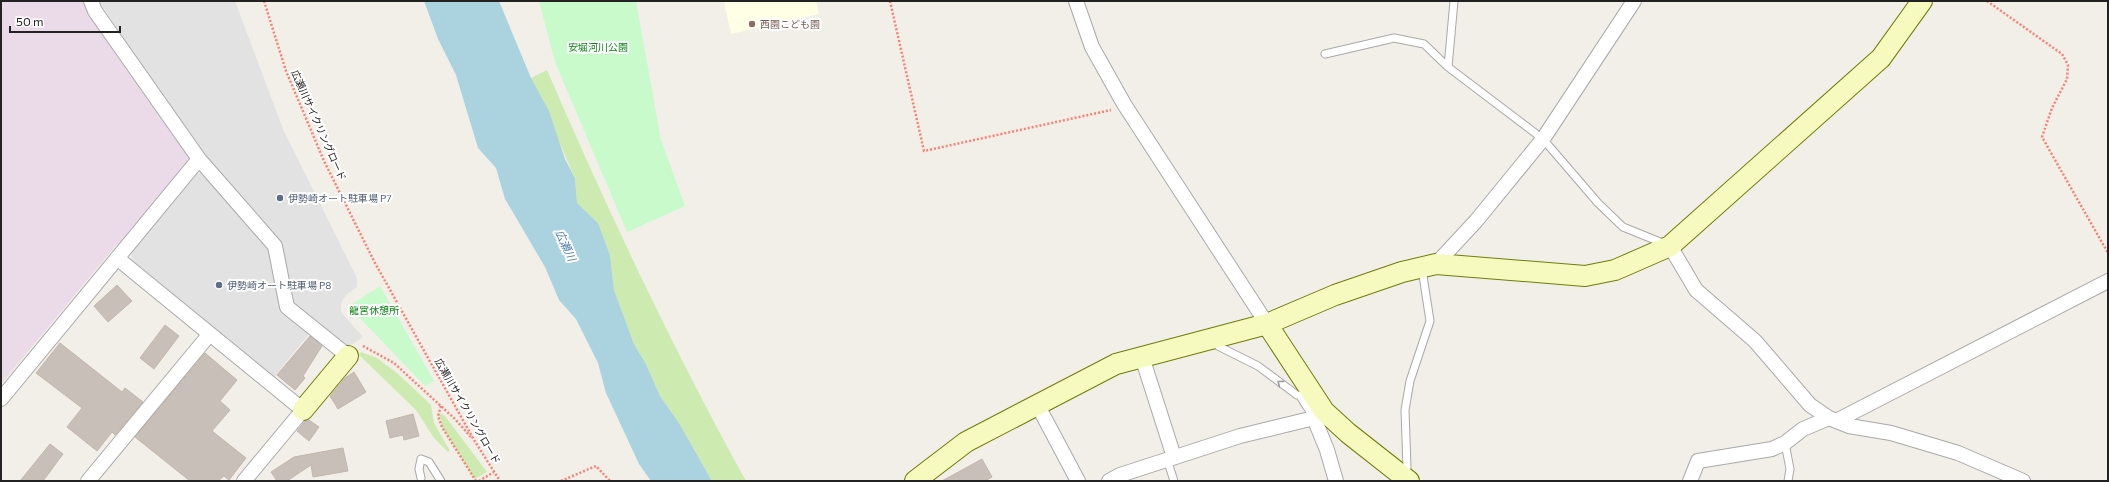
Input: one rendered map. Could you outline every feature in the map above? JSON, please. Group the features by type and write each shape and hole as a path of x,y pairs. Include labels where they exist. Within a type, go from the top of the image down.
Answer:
{"street":[{"path":"91,1 95,11 199,159 275,246 287,308 348,356 244,481"},
{"path":"1076,1 1092,47 1124,104 1267,324 1313,406 1336,481"},
{"path":"1429,265 1476,221 1543,139 1634,1"},
{"path":"915,481 966,442 1116,364 1267,324 1335,294 1429,265 1585,276 1615,270 1670,246 1881,58 1922,1"},
{"path":"1,399 199,159"},
{"path":"1670,246 1696,290 1754,341 1810,406 1832,420 1849,426 1891,433 1958,452 2023,481"},
{"path":"117,258 209,335 303,410"},
{"path":"1690,481 1698,461 1772,449 1785,444 1804,430 1832,420 2108,281"},
{"path":"88,481 209,335"},
{"path":"1142,357 1171,458"},
{"path":"1037,404 1078,481"},
{"path":"1313,406 1405,478"},
{"path":"1109,481 1120,475 1240,436 1313,406"}],"lane":[{"path":"1448,67 1454,1"},
{"path":"1325,54 1394,38 1424,44 1448,67 1543,139 1598,203 1624,227 1670,246"},
{"path":"1405,478 1407,468 1405,410 1410,381 1430,321 1429,265"},
{"path":"1214,338 1218,346 1258,366 1313,406"},
{"path":"1785,444 1790,469 1788,481"},
{"path":"1171,458 1174,481"},
{"path":"421,478 419,469 421,459 428,462 441,481"}],"path":[{"name":"広瀬川サイクリングロード","path":"264,1 286,71 324,160 375,263 474,440 500,481"},
{"path":"890,1 924,151 1116,109 1124,104"},
{"path":"1987,1 2062,54 2068,65 2067,79 2052,108 2042,137 2108,253"},
{"path":"348,356 362,346 394,363 441,406 474,440"},
{"path":"441,406 438,416 442,426 476,481"},
{"path":"561,481 596,466 610,481"},
{"path":"479,481 494,472"}],"shaded area":[{"path":"1,1 85,1 148,99 190,158 122,244 117,244 1,384"},
{"name":"伊勢崎オート駐車場 P7","path":"99,1 235,1 283,129 357,278 357,287 346,295 341,303 341,312 363,337 348,347 293,303 282,243 204,153 156,87"},
{"name":"西園こども園","path":"724,1 816,1 819,14 731,34"},
{"name":"伊勢崎オート駐車場 P8","path":"195,173 203,173 268,249 280,310 309,334 274,377 132,260 131,250"}],"green space":[{"name":"安堀河川公園","path":"539,1 636,1 661,140 685,206 627,232 555,62"},
{"path":"547,70 617,227 692,380 746,481 712,481 679,423 660,396 646,364 634,344 614,290 610,255 598,223 577,203 575,178 531,78"},
{"name":"龍宮休憩所","path":"380,286 434,381 425,386 350,308 352,304"},
{"path":"361,352 377,358 397,373 431,405 434,423 450,451 448,452 434,438 416,410 359,355"},
{"path":"439,412 445,416 487,472 475,479 442,427"}],"water":[{"name":"広瀬川","path":"424,1 499,1 531,78 549,111 565,159 575,178 577,203 598,223 610,255 614,290 634,344 646,364 660,396 679,423 712,481 651,481 639,464 606,393 598,363 576,319 559,300 545,267 505,199 496,168 478,148 456,75 438,39"}],"building":[{"path":"117,285 132,301 108,322 94,306"},
{"path":"165,325 179,336 154,369 140,358"},
{"path":"310,336 322,346 303,376 305,378 295,390 277,375"},
{"path":"60,343 122,392 125,388 143,402 115,435 112,432 97,451 67,427 82,408 36,373"},
{"path":"205,353 237,380 220,401 230,410 212,431 246,458 229,480 224,476 218,481 190,481 135,437"},
{"path":"354,372 366,392 338,409 330,396 345,378"},
{"path":"413,414 419,436 404,440 403,435 390,438 386,421"},
{"path":"309,420 319,427 309,441 297,431 305,421"},
{"path":"50,444 63,454 43,481 20,481"},
{"path":"343,448 348,471 313,477 311,465 287,481 277,481 271,472 294,457"},
{"path":"982,459 992,477 985,481 942,481"}],"place":[{"name":"西園こども園","path":"752,24"},
{"name":"伊勢崎オート駐車場 P7","path":"280,198"},
{"name":"伊勢崎オート駐車場 P8","path":"219,285"}]}
